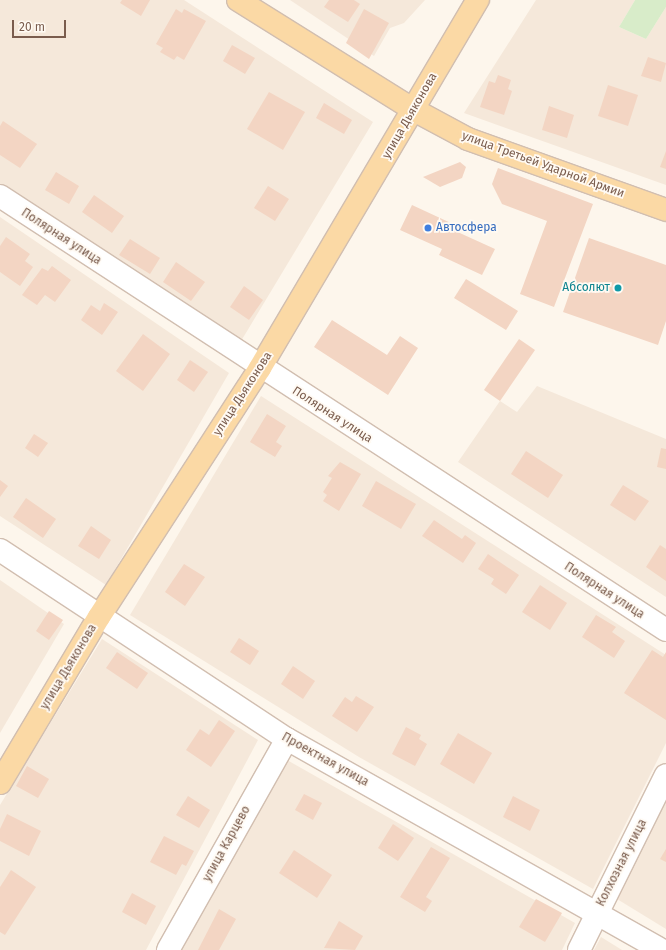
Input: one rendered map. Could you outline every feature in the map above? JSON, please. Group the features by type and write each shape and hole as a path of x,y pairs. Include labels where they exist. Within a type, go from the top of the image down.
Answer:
{"main road":[{"name":"улица Третьей Ударной Армии","path":"239,0 414,110 468,139 666,210"},
{"name":"улица Дьяконова","path":"0,783 99,617 260,368 478,0"}],"street":[{"name":"Полярная улица","path":"0,196 260,368 666,630"},
{"name":"Проектная улица","path":"0,550 99,617 286,739 598,912 662,950"},
{"name":"улица Карцево","path":"168,950 286,739"},
{"name":"Колхозная улица","path":"579,950 666,776"}],"shaded area":[{"path":"0,0 184,0 373,122 238,346 0,186"},
{"path":"290,0 425,0 404,23 390,28 374,56"},
{"path":"536,0 635,0 619,27 646,39 666,7 666,185 464,113"},
{"path":"0,217 229,373 106,585 0,516"},
{"path":"537,386 666,439 666,597 458,462 500,401 517,412"},
{"path":"261,396 666,655 666,743 593,889 359,757 130,615"},
{"path":"0,580 64,624 0,733"},
{"path":"102,639 258,740 146,950 0,950 0,805"},
{"path":"287,760 575,923 562,950 179,950"},
{"path":"666,800 666,929 617,899"},
{"path":"601,937 622,950 594,950"}],"green space":[{"path":"635,0 666,0 666,7 646,39 619,27"}],"building":[{"path":"122,0 150,0 141,16 120,3"},
{"path":"329,0 354,0 360,4 348,22 324,7"},
{"path":"176,9 182,13 184,9 206,21 184,60 177,56 174,60 160,52 163,48 156,44"},
{"path":"364,9 389,23 369,59 346,43"},
{"path":"232,45 255,58 245,74 223,61"},
{"path":"648,57 666,63 661,82 641,76"},
{"path":"498,75 511,80 508,89 512,91 504,115 480,107 489,81 495,83"},
{"path":"608,85 638,95 628,126 598,116"},
{"path":"269,92 305,112 283,150 247,129"},
{"path":"324,103 352,120 344,134 316,118"},
{"path":"549,106 574,115 567,138 542,130"},
{"path":"3,121 37,144 20,168 0,155 0,126"},
{"path":"666,151 666,169 660,167"},
{"path":"460,162 466,167 462,178 440,187 423,177"},
{"path":"498,168 593,204 554,307 520,294 547,221 502,204 492,184"},
{"path":"56,172 79,186 69,204 45,190"},
{"path":"268,186 289,199 275,221 254,208"},
{"path":"94,195 124,216 112,233 82,212"},
{"path":"412,205 453,224 451,229 495,249 482,275 439,255 442,249 400,230"},
{"path":"6,237 30,254 25,261 33,267 20,286 0,272 0,246"},
{"name":"Абсолют","path":"589,238 666,265 666,321 658,345 563,312"},
{"path":"130,239 160,258 150,274 119,255"},
{"path":"176,262 205,282 191,301 163,282"},
{"path":"52,266 71,280 55,302 45,295 37,305 22,295 42,268 48,271"},
{"path":"466,279 518,311 506,330 454,298"},
{"path":"244,286 263,300 249,320 230,307"},
{"path":"104,303 118,312 102,335 81,320 91,305 100,311"},
{"path":"332,320 387,355 400,336 418,348 388,395 314,347"},
{"path":"143,334 170,354 143,391 116,371"},
{"path":"519,339 535,350 500,401 484,390"},
{"path":"190,360 208,372 194,392 177,380"},
{"path":"267,414 286,426 276,442 282,446 275,457 250,442"},
{"path":"34,434 48,443 38,457 25,448"},
{"path":"661,448 666,449 666,469 657,467"},
{"path":"526,451 563,475 548,498 511,474"},
{"path":"340,462 361,474 339,511 323,501 327,495 323,492 332,478 328,476"},
{"path":"0,480 8,486 0,497"},
{"path":"376,481 416,504 401,529 362,506"},
{"path":"623,485 649,501 635,521 610,505"},
{"path":"26,498 56,519 43,538 13,517"},
{"path":"434,520 462,539 465,535 476,543 463,563 422,536"},
{"path":"91,526 111,540 99,559 78,546"},
{"path":"660,545 666,549 666,581 646,567"},
{"path":"488,554 519,575 506,594 491,584 494,579 478,569"},
{"path":"184,564 205,577 185,606 165,592"},
{"path":"540,585 567,603 550,630 522,612"},
{"path":"49,611 63,620 49,640 36,631"},
{"path":"596,615 616,627 612,632 625,641 614,658 582,637"},
{"path":"239,638 259,651 250,665 230,652"},
{"path":"652,650 663,657 666,652 666,720 624,693"},
{"path":"117,652 148,673 137,689 106,668"},
{"path":"293,666 315,681 303,699 281,684"},
{"path":"356,696 374,707 357,732 332,716 345,697 352,702"},
{"path":"219,720 235,731 211,767 186,750 200,729 209,735"},
{"path":"406,727 421,735 419,739 427,744 415,766 392,754"},
{"path":"458,733 492,753 474,784 440,764"},
{"path":"27,766 49,779 38,798 16,786"},
{"path":"304,794 322,803 313,820 295,810"},
{"path":"188,796 210,810 199,828 176,815"},
{"path":"513,796 540,810 530,831 503,817"},
{"path":"7,814 41,831 29,856 0,841 0,829"},
{"path":"393,824 414,838 398,861 378,848"},
{"path":"164,836 194,851 186,866 182,864 176,875 150,862"},
{"path":"431,847 450,858 426,897 432,901 425,912 400,897"},
{"path":"666,849 666,862 660,859"},
{"path":"294,850 332,875 317,898 279,873"},
{"path":"11,870 36,887 5,935 0,932 0,887"},
{"path":"132,893 156,906 146,925 122,912"},
{"path":"536,899 562,913 545,942 519,927"},
{"path":"219,909 236,919 219,950 198,950"},
{"path":"339,921 363,936 355,950 324,948"}],"place":[{"name":"Автосфера","path":"428,228"},
{"name":"Абсолют","path":"618,288"}]}
